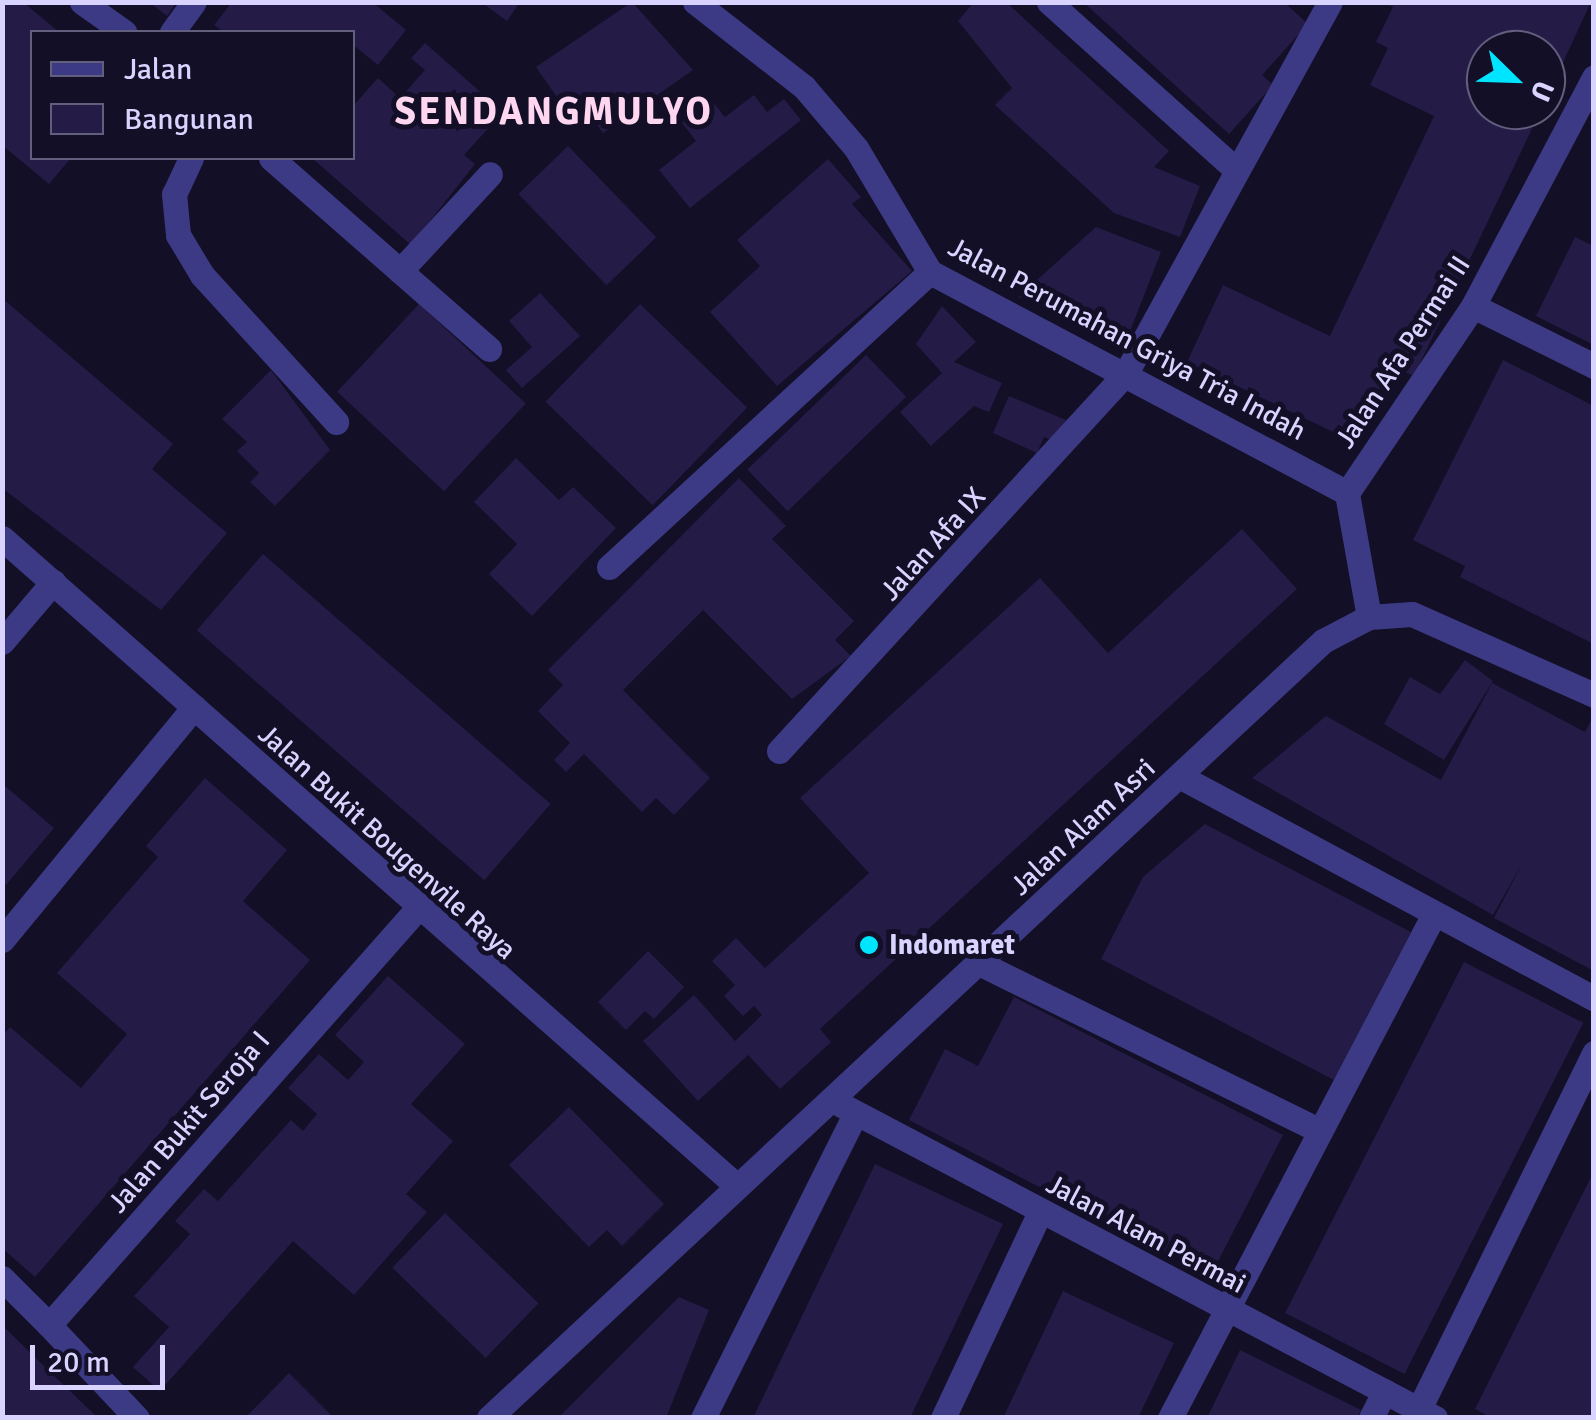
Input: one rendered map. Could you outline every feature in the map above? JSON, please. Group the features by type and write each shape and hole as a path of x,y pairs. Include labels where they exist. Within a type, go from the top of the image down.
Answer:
{"street":[{"path":"82,2 121,30"},
{"path":"173,30 194,2"},
{"name":"Jalan Perumahan Griya Tria Indah","path":"695,2 804,87 856,148 930,272 1347,492"},
{"path":"1049,2 1234,168"},
{"name":"Jalan Afa IX","path":"779,751 1126,373 1323,5"},
{"name":"Jalan Afa Permai II","path":"1368,617 1347,492 1473,306 1593,81"},
{"path":"190,160 174,194 178,235 202,275 336,422"},
{"path":"273,160 489,348"},
{"path":"400,270 490,174"},
{"path":"608,567 930,272"},
{"path":"1473,306 1594,366"},
{"name":"Jalan Bukit Bougenvile Raya","path":"2,538 418,909 736,1185"},
{"path":"2,642 53,582"},
{"name":"Jalan Alam Asri","path":"489,1418 1323,641 1368,617 1412,614 1450,626 1594,695"},
{"path":"2,940 194,708"},
{"path":"1181,776 1594,998"},
{"name":"Jalan Bukit Seroja I","path":"50,1325 418,909"},
{"path":"1170,1418 1434,914"},
{"path":"980,963 1320,1131"},
{"path":"1427,1413 1594,1053"},
{"name":"Jalan Alam Permai","path":"832,1100 853,1119 1427,1413"},
{"path":"703,1418 853,1119"},
{"path":"944,1418 1040,1212"},
{"path":"2,1278 137,1418"},
{"path":"1371,1418 1385,1392"}],"building":[{"path":"2,2 23,2 57,30 30,30 30,160 69,160 49,184 2,145"},
{"path":"149,2 177,2 167,16"},
{"path":"232,2 372,2 406,30 378,65 355,46 355,30 221,30 214,25"},
{"path":"481,2 520,2 507,21"},
{"path":"632,2 693,70 603,133 575,93 561,103 536,67"},
{"path":"974,2 1006,2 1169,151 1154,167 1200,186 1180,237 1114,213 995,105 1012,88 958,21"},
{"path":"1083,2 1284,2 1308,24 1262,75 1273,85 1229,134"},
{"path":"1384,2 1591,2 1566,56 1566,30 1466,30 1466,130 1531,130 1414,376 1391,365 1354,442 1187,362 1223,285 1330,336 1434,116 1370,85 1388,48 1376,42 1393,7"},
{"path":"425,43 503,112 464,155 475,164 411,245 314,160 355,160 355,104 378,78 400,98 425,70 411,58"},
{"path":"754,95 767,112 784,99 801,120 690,208 659,170 696,141 682,123 711,100 725,117"},
{"path":"568,146 656,237 607,285 518,194"},
{"path":"828,159 861,197 852,204 912,271 777,386 710,312 760,266 737,240"},
{"path":"1096,227 1161,252 1127,339 1018,297"},
{"path":"1575,237 1594,246 1594,345 1536,316"},
{"path":"540,293 580,336 522,388 506,370 532,347 509,321"},
{"path":"2,298 173,444 152,469 227,533 161,610 2,488"},
{"path":"419,304 526,404 444,491 337,392"},
{"path":"640,304 747,408 653,505 546,402"},
{"path":"942,306 976,342 954,362 1002,383 989,412 974,406 931,446 900,412 942,373 916,344"},
{"path":"866,355 906,397 788,511 747,470"},
{"path":"1503,360 1594,406 1594,644 1460,577 1465,566 1413,540"},
{"path":"271,370 330,450 275,506 250,482 259,473 237,451 247,442 222,419"},
{"path":"1009,396 1066,420 1057,442 1044,437 1037,453 993,433"},
{"path":"516,458 559,500 573,487 616,528 532,616 489,574 517,544 474,502"},
{"path":"739,478 786,526 772,539 854,621 835,640 851,656 792,699 703,610 623,690 710,778 674,815 656,798 642,812 584,754 566,772 554,760 570,743 538,711 563,685 548,670"},
{"path":"1242,529 1297,589 820,1029 831,1042 780,1089 748,1055 698,1101 643,1041 694,995 735,1041 762,1015 754,1006 743,1016 724,996 735,985 712,961 736,938 765,968 869,873 800,798 1040,578 1108,653"},
{"path":"263,554 551,804 484,880 197,630"},
{"path":"1465,660 1493,681 1444,760 1384,724 1410,677 1440,694"},
{"path":"1492,683 1585,732 1594,715 1594,971 1494,918 1522,864 1493,915 1252,778 1326,716 1441,780"},
{"path":"205,778 287,850 243,901 310,960 35,1277 2,1248 2,1036 10,1027 81,1088 127,1034 57,973 158,857 146,846"},
{"path":"5,786 54,828 6,885 2,882"},
{"path":"1205,824 1411,932 1334,1080 1101,959 1143,877"},
{"path":"648,951 684,987 654,1019 645,1011 626,1030 598,1002"},
{"path":"1464,962 1583,1023 1405,1374 1285,1313"},
{"path":"388,976 465,1044 411,1104 453,1141 406,1194 427,1212 354,1295 293,1241 160,1391 133,1367 169,1327 134,1296 190,1234 175,1221 204,1189 218,1201 291,1120 303,1131 317,1114 288,1088 319,1054 348,1080 364,1062 335,1035"},
{"path":"1014,997 1283,1135 1211,1275 909,1120 945,1049 978,1066"},
{"path":"569,1107 664,1204 622,1246 607,1230 589,1247 509,1165"},
{"path":"875,1164 1003,1224 950,1335 910,1418 753,1418"},
{"path":"1594,1171 1594,1418 1492,1418 1475,1409"},
{"path":"445,1213 539,1303 486,1358 392,1268"},
{"path":"1063,1291 1174,1343 1138,1418 1003,1418"},
{"path":"679,1297 709,1310 666,1418 558,1418"},
{"path":"2,1325 44,1366 98,1418 2,1418"},
{"path":"1240,1350 1361,1410 1357,1418 1207,1418"},
{"path":"289,1373 334,1418 245,1418"}],"place":[{"name":"Indomaret","path":"869,945"}],"district":[{"name":"SENDANGMULYO","path":"554,112"}]}
